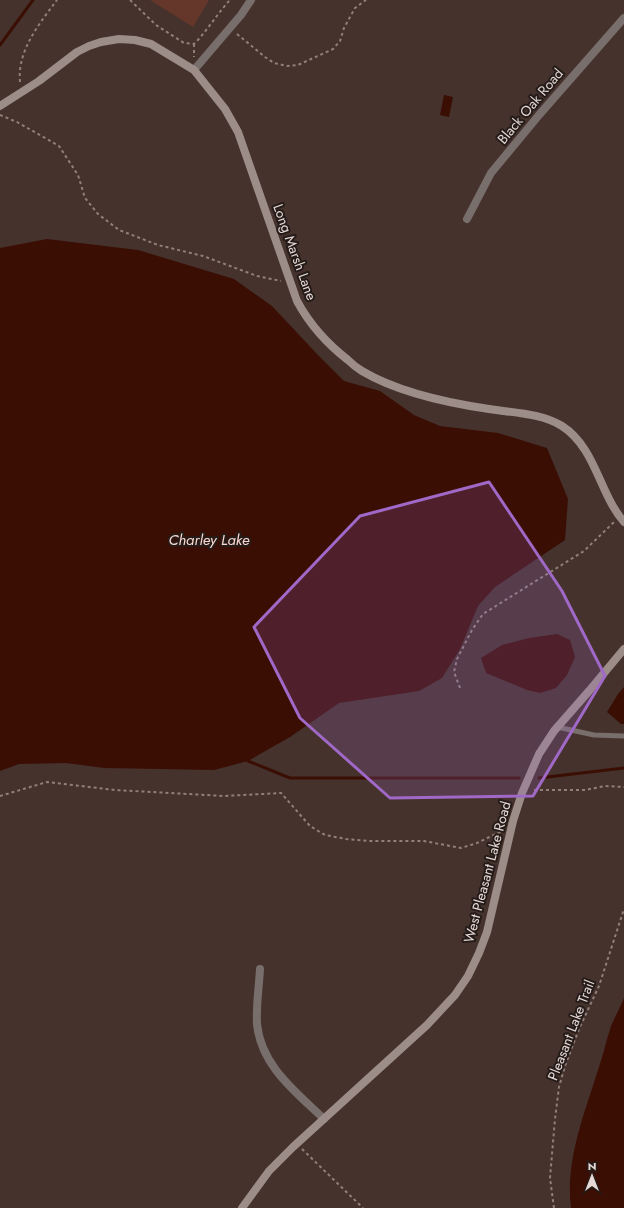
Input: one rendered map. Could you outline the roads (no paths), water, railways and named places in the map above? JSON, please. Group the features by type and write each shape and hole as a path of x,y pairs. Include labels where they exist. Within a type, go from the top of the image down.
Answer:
{"street":[{"path":"0,106 39,81 77,52 101,42 119,39 136,40 151,44 194,70 230,29 251,0"},
{"name":"Black Oak Road","path":"467,219 491,173 539,115 624,18"},
{"name":"Long Marsh Lane","path":"194,70 225,109 238,132 290,283 301,307 316,330 332,347 361,371 392,385 459,404 535,416 550,420 564,427 589,455 608,499 622,519"},
{"name":"West Pleasant Lake Road","path":"242,1208 269,1171 436,1016 455,995 468,976 487,932 511,827 539,754 557,727 624,649"},
{"path":"260,968 257,1023 259,1038 264,1052 272,1066 281,1077 324,1119"}],"lane":[{"path":"557,727 594,735 624,736"}],"water":[{"path":"444,95 453,97 449,117 440,115"},
{"name":"Charley Lake","path":"47,239 138,250 234,279 272,306 344,381 380,391 414,415 440,426 498,433 547,448 568,499 565,540 495,587 478,606 460,649 442,678 419,691 339,703 290,737 248,761 214,770 104,768 66,763 19,764 0,771 0,248"},
{"path":"557,634 570,640 575,657 567,675 556,688 540,693 527,690 486,673 481,658 502,645 529,638"},
{"path":"624,687 624,724 621,724 607,712"},
{"path":"624,998 624,1208 571,1208 571,1173 577,1138 611,1026"}],"waterway":[{"path":"0,45 33,0"},
{"path":"248,761 290,778 519,778"},
{"path":"539,778 624,768"}]}
